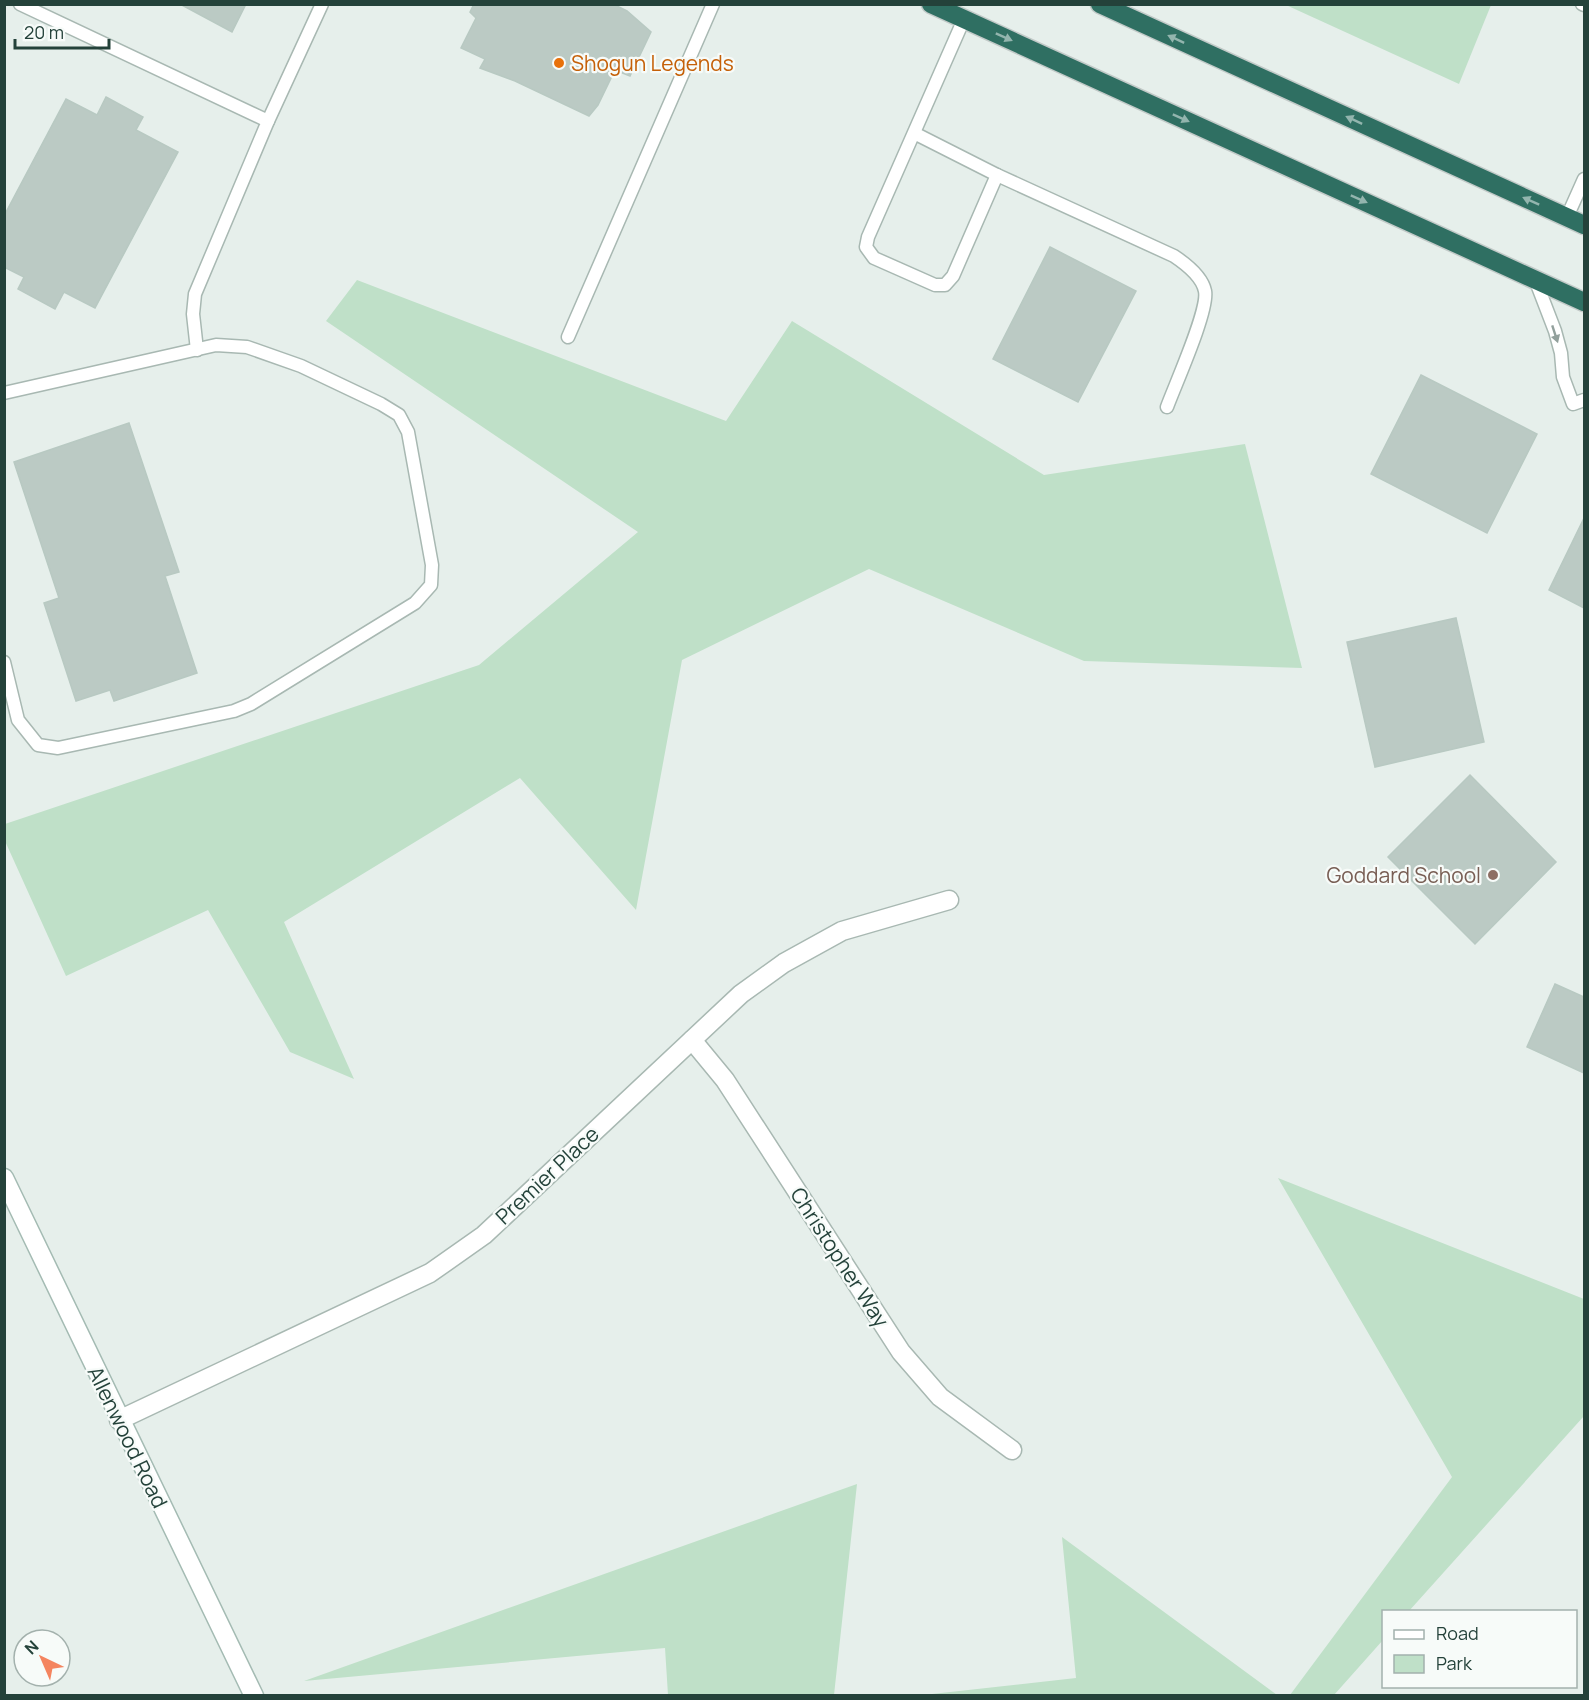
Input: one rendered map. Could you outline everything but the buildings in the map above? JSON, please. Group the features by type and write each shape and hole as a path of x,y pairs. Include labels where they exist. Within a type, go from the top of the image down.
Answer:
{"highway":[{"path":"931,4 1584,302"},
{"path":"1100,4 1584,225"}],"street":[{"name":"Premier Place","path":"120,1420 430,1273 484,1234 741,994 784,963 842,931 950,900"},
{"name":"Christopher Way","path":"692,1040 725,1080 901,1352 940,1397 1012,1450"},
{"name":"Allenwood Road","path":"4,1178 254,1695"}],"lane":[{"path":"20,4 268,121"},
{"path":"197,350 193,314 195,294 268,121 322,4"},
{"path":"568,337 713,4"},
{"path":"964,19 868,237 866,247 874,258 935,285 945,285 953,276 997,175"},
{"path":"914,134 997,175 1174,256 1191,268 1205,291 1201,319 1167,407"},
{"path":"1567,217 1584,179"},
{"path":"1534,279 1555,331 1562,353 1563,377 1576,406"},
{"path":"4,393 216,345 247,347 301,366 399,415 408,432 432,565 431,585 415,603 251,704 234,711 58,748 38,745 18,720 4,662"}],"green space":[{"path":"1491,4 1459,84 1286,5"},
{"path":"357,280 726,421 792,321 1044,475 1245,444 1302,668 1084,661 869,569 682,660 636,910 520,778 284,922 354,1079 290,1052 208,910 66,976 5,841 5,824 479,665 638,532 326,321"},
{"path":"1278,1178 1584,1299 1584,1416 1410,1610 1382,1610 1382,1641 1334,1695 1290,1695 1452,1477"},
{"path":"857,1484 834,1695 668,1695 665,1648 304,1681"},
{"path":"1062,1537 1277,1695 923,1695 1076,1678"}],"place":[{"name":"Shogun Legends","path":"559,63"},
{"name":"Goddard School","path":"1493,875"}]}
